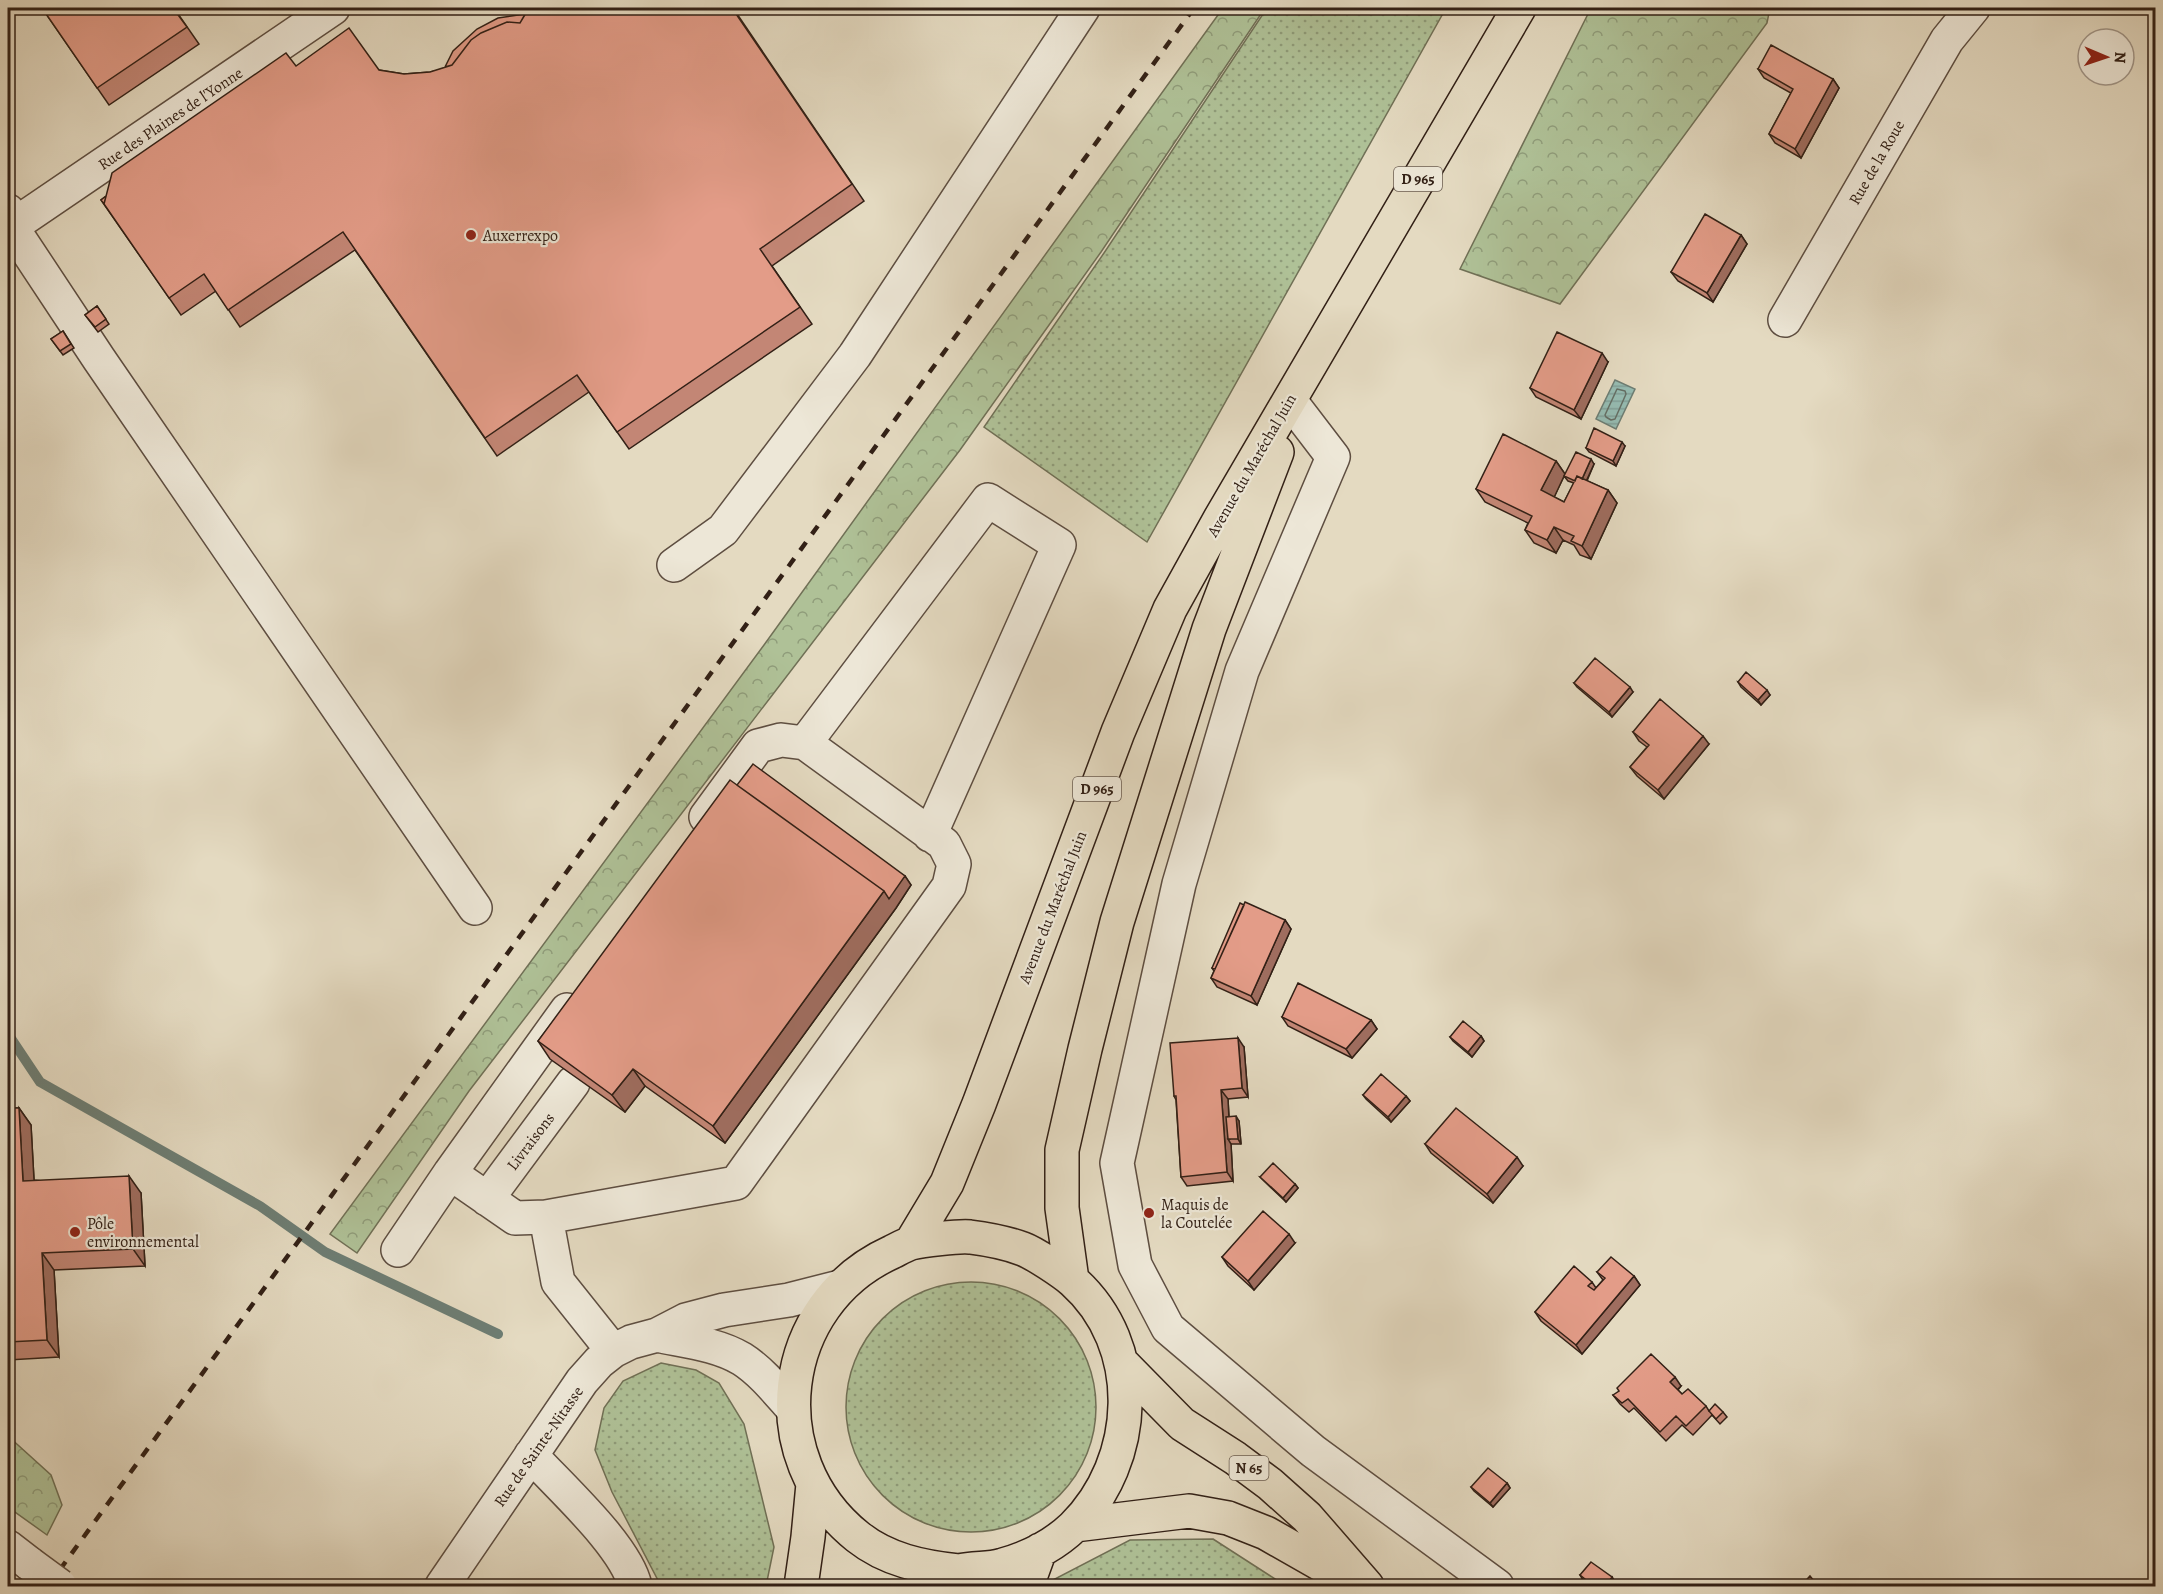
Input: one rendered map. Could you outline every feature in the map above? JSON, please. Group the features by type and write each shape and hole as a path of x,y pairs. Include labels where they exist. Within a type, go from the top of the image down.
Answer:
{"main road":[{"name":"Avenue du Maréchal Juin","path":"911,1243 951,1173 1118,732 1170,609 1317,351 1519,8"},
{"name":"Avenue du Maréchal Juin","path":"1072,1280 1062,1208 1062,1150 1117,922 1209,629 1317,351"},
{"path":"968,1237 1024,1249 1072,1280 1093,1304 1110,1332 1121,1362 1126,1406 1120,1450 1102,1491 1075,1525 1059,1539 1040,1550 1001,1566 948,1579 890,1556 859,1538 833,1514 813,1484 800,1451 792,1408 797,1364 813,1322 840,1287 873,1261 911,1243 968,1237"},
{"name":"N 65","path":"1121,1362 1182,1424 1235,1458 1307,1517 1367,1587"},
{"path":"801,1587 813,1484"},
{"path":"1075,1525 1189,1511 1228,1518 1266,1533 1360,1587"},
{"path":"1027,1587 1040,1550"}],"street":[{"name":"Rue des Plaines de l'Yonne","path":"9,222 333,8"},
{"path":"674,565 723,530 855,355 1083,8"},
{"name":"Rue de la Roue","path":"1785,320 1947,40 1973,8"},
{"path":"9,222 99,359 475,908"},
{"path":"1294,406 1333,457 1242,671 1179,884 1117,1163 1135,1265 1168,1328 1313,1451 1497,1587"},
{"path":"805,743 988,500 1059,545 930,834"},
{"path":"450,1173 515,1218 546,1217 736,1183 949,886 954,864 944,844 805,743 781,740 758,746 688,843"},
{"path":"398,1250 450,1173 583,989"},
{"name":"Livraisons","path":"487,1199 573,1083"},
{"path":"546,1217 558,1282 613,1351"},
{"name":"Rue de Sainte-Nitasse","path":"442,1587 582,1382 599,1362 613,1351 631,1342 657,1335 686,1320 724,1310 789,1300 840,1287"},
{"name":"Rue de Sainte-Nitasse","path":"657,1335 714,1347 742,1359 764,1378 792,1408"},
{"path":"531,1455 616,1547 635,1587"},
{"path":"19,1556 60,1587"}],"green space":[{"path":"1223,8 1265,8 1101,252 960,450 469,1091 357,1253 330,1234 764,645"},
{"path":"1267,8 1446,8 1147,542 984,427 1104,253"},
{"path":"1591,8 1770,8 1767,23 1560,304 1460,269"},
{"path":"971,1282 995,1285 1019,1292 1040,1303 1059,1319 1075,1338 1086,1359 1093,1383 1096,1407 1093,1431 1086,1455 1075,1476 1059,1495 1040,1511 1019,1522 995,1529 971,1532 947,1529 923,1522 902,1511 883,1495 867,1476 856,1455 849,1431 846,1407 849,1383 856,1359 867,1338 883,1319 902,1303 923,1292 947,1285"},
{"path":"661,1363 696,1370 719,1383 744,1424 774,1547 766,1586 661,1586 612,1492 595,1450 604,1408 623,1381"},
{"path":"8,1436 51,1475 62,1505 47,1535 8,1507"},
{"path":"1213,1539 1286,1586 1045,1586 1130,1540"}],"water":[{"path":"1615,380 1635,389 1616,429 1596,419"}],"building":[{"path":"42,8 173,8 187,27 97,88"},
{"name":"Auxerrexpo","path":"529,8 732,8 852,184 760,249 800,307 617,432 577,375 485,438 343,232 228,310 204,274 169,298 104,204 112,173 286,53 296,66 349,28 379,70 404,74 430,72 452,65 471,40 481,33 507,22 520,23"},
{"path":"525,14 520,23 507,22 481,33 471,40 452,65 445,67 453,51 477,29 498,18"},
{"path":"1771,45 1833,79 1795,149 1769,134 1793,89 1758,69"},
{"path":"1705,214 1741,235 1707,293 1671,272"},
{"path":"97,306 106,319 95,327 85,315"},
{"path":"63,331 71,344 60,351 51,339"},
{"path":"1557,332 1602,353 1574,410 1530,388"},
{"path":"1594,428 1622,442 1613,461 1586,448"},
{"path":"1503,434 1556,461 1541,490 1564,502 1577,476 1608,490 1582,546 1571,541 1574,536 1554,527 1547,540 1525,530 1532,516 1476,489"},
{"path":"1576,452 1591,459 1582,479 1577,476 1575,481 1564,476"},
{"path":"1595,658 1630,687 1609,712 1574,683"},
{"path":"1746,672 1767,690 1758,700 1738,682"},
{"path":"1660,699 1703,736 1658,790 1630,767 1649,745 1633,732"},
{"path":"753,764 905,876 889,899 884,891 737,785"},
{"path":"730,780 884,891 713,1126 633,1069 612,1095 538,1041"},
{"path":"1245,902 1285,920 1251,996 1211,978"},
{"path":"1240,903 1244,905 1215,969 1212,968"},
{"path":"1298,983 1371,1020 1346,1049 1282,1017"},
{"path":"1463,1021 1481,1036 1468,1052 1450,1037"},
{"path":"1238,1038 1242,1088 1221,1090 1227,1172 1181,1177 1170,1043"},
{"path":"1381,1074 1406,1096 1388,1117 1363,1095"},
{"name":"Pôle environnemental","path":"8,1108 19,1108 23,1181 129,1176 133,1249 42,1253 47,1340 8,1342"},
{"path":"1456,1108 1517,1157 1487,1194 1425,1144"},
{"path":"1236,1116 1238,1139 1228,1139 1226,1117"},
{"path":"1273,1163 1295,1184 1283,1198 1260,1177"},
{"path":"1263,1211 1289,1234 1248,1281 1222,1257"},
{"path":"1611,1257 1634,1276 1576,1345 1535,1312 1574,1266 1592,1282 1588,1286 1594,1290 1605,1278 1597,1272"},
{"path":"1651,1354 1675,1377 1670,1382 1682,1394 1688,1389 1706,1406 1686,1426 1676,1416 1660,1432 1628,1399 1622,1403 1613,1395 1619,1391 1617,1388"},
{"path":"1715,1404 1723,1412 1716,1419 1709,1411"},
{"path":"1488,1468 1507,1483 1490,1503 1471,1487"},
{"path":"1591,1562 1612,1577 1605,1587 1595,1587 1580,1575"},
{"path":"1810,1576 1819,1587 1800,1587"}],"waterway":[{"path":"8,1034 40,1082 260,1206 325,1252 498,1334"}],"railway":[{"path":"48,1586 1194,8"}],"place":[{"name":"Auxerrexpo","path":"471,235"},
{"name":"Maquis de la Coutelée","path":"1149,1213"},
{"name":"Pôle environnemental","path":"75,1232"}]}
